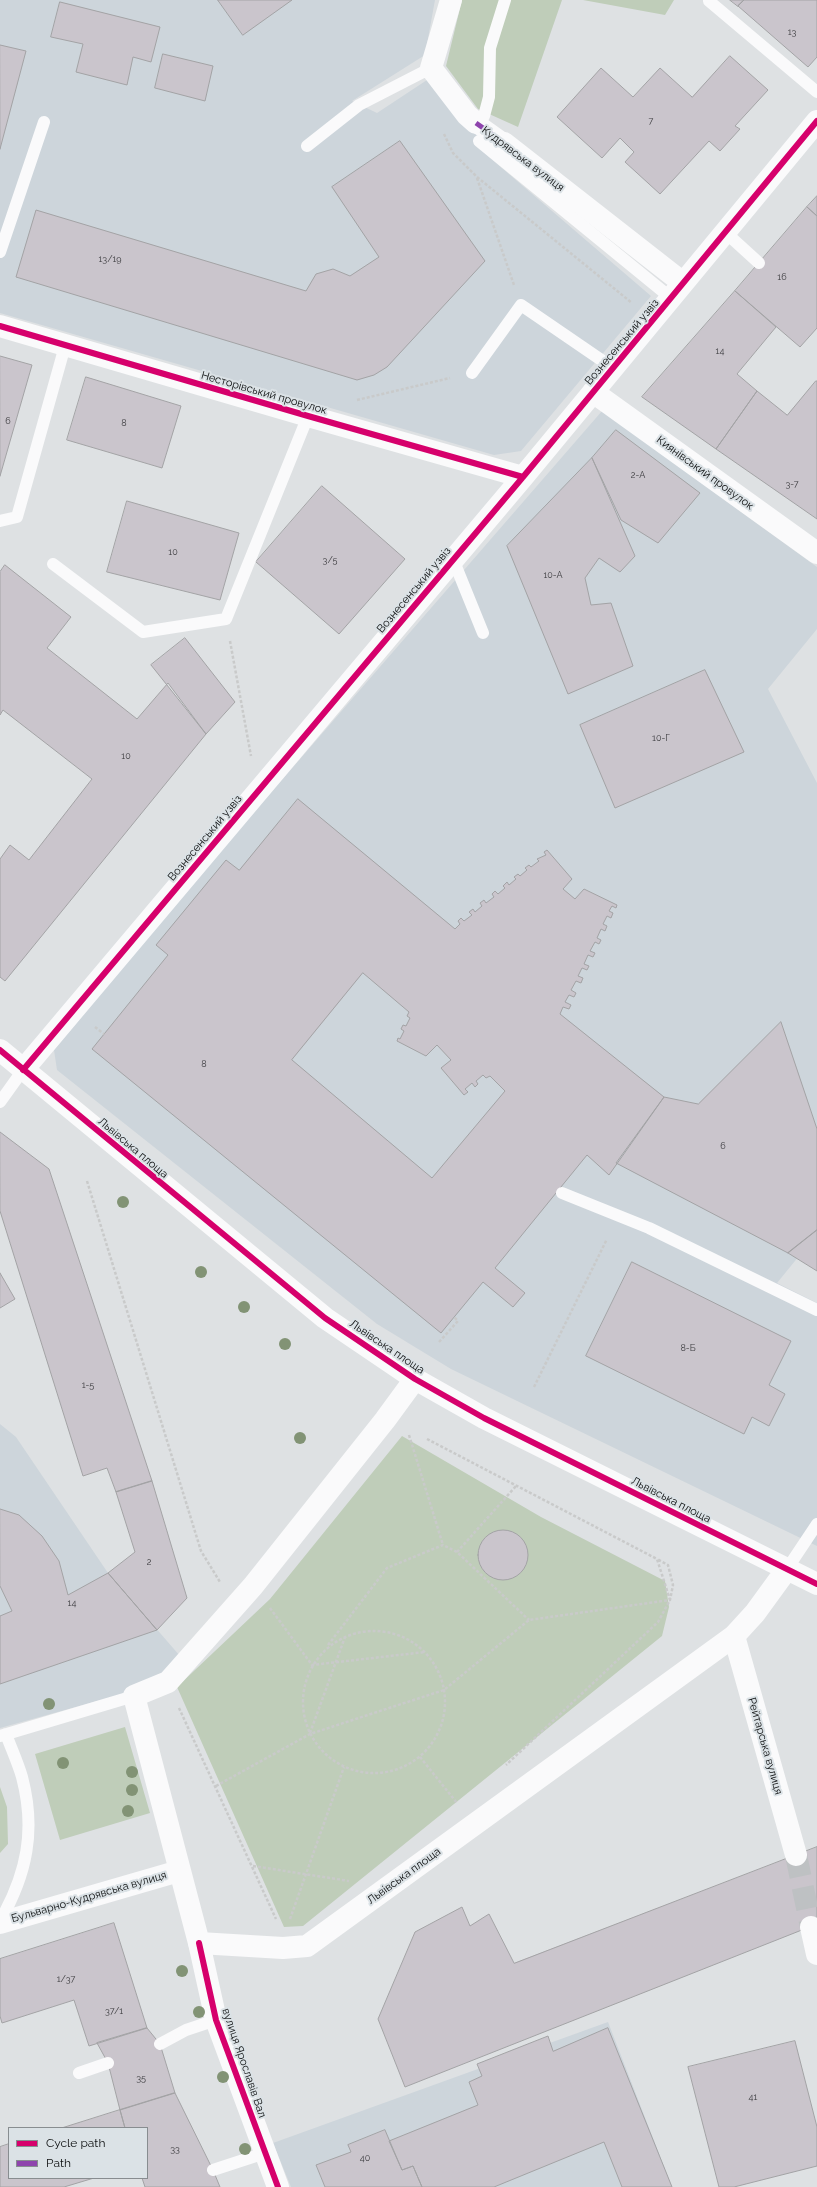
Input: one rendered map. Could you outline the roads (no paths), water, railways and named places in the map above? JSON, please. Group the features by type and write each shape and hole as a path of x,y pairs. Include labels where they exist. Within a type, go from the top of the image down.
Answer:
{"street":[{"path":"431,68 451,0"},
{"name":"Кудрявська вулиця","path":"431,68 467,116 480,127 504,143 677,290"},
{"name":"Вознесенський узвіз","path":"23,1070 523,477 817,121"},
{"name":"Несторівський провулок","path":"0,326 523,477"},
{"name":"Киянівський провулок","path":"593,392 817,553"},
{"name":"Львівська площа","path":"0,1050 325,1318 415,1379 539,1445 787,1569 755,1613 734,1636 307,1946 283,1948 199,1943"},
{"name":"Львівська площа","path":"134,1696 168,1682 253,1586 385,1420 415,1379"},
{"path":"787,1569 817,1584"},
{"name":"Рейтарська вулиця","path":"734,1636 796,1856"},
{"path":"134,1696 199,1943"},
{"name":"Бульварно-Кудрявська вулиця","path":"0,1922 179,1871"},
{"path":"811,1927 817,1954"},
{"name":"вулиця Ярославів Вал","path":"199,1943 216,2020 278,2187"}],"lane":[{"path":"505,0 490,48 489,97 480,127 677,290"},
{"path":"709,1 817,92"},
{"path":"307,146 359,105 431,68"},
{"path":"0,252 44,122"},
{"path":"725,232 759,263"},
{"path":"472,373 521,305 613,368"},
{"path":"0,521 17,517 65,346"},
{"path":"53,564 143,632 226,619 308,416"},
{"path":"453,559 483,633"},
{"path":"0,1102 23,1070"},
{"path":"562,1192 649,1228 817,1310"},
{"path":"787,1569 817,1524"},
{"path":"0,1922 13,1898 25,1866 30,1823 22,1777 3,1735 134,1696"},
{"path":"160,2044 186,2030 216,2020"},
{"path":"79,2073 108,2063"},
{"path":"213,2170 265,2153"}],"tunnel":[{"path":"796,1855 811,1927"}]}
